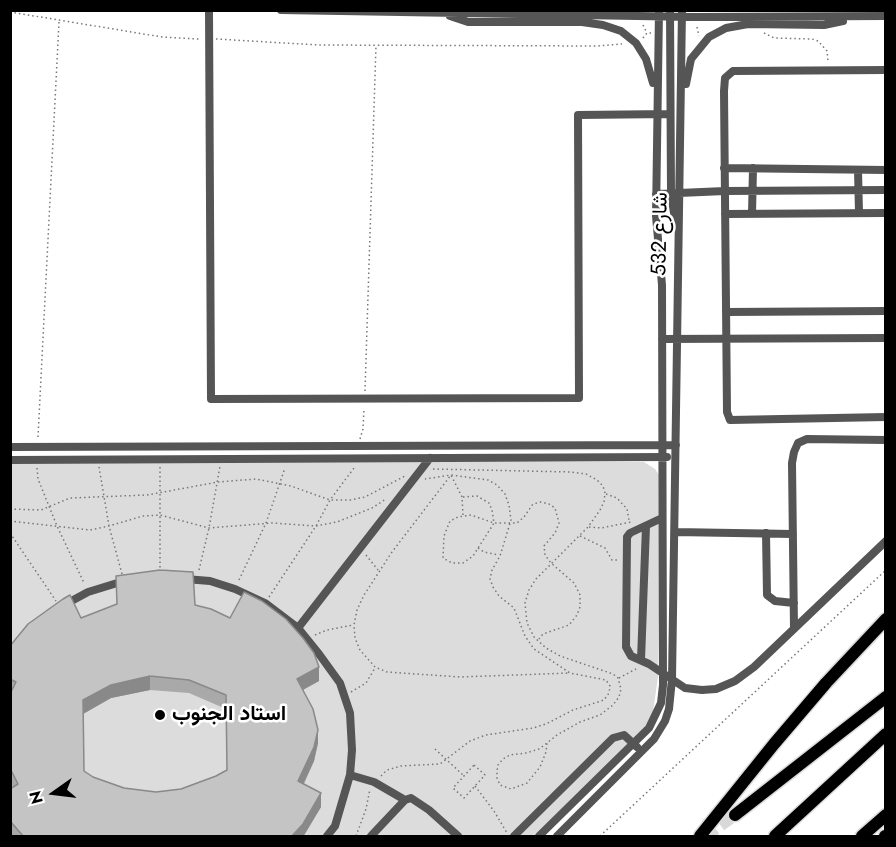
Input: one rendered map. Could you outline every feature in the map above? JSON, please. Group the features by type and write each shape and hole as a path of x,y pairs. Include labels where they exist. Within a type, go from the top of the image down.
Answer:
{"highway":[{"path":"700,837 825,683 885,619"},
{"path":"735,816 885,697"},
{"path":"775,837 885,734"},
{"path":"862,837 885,815"}],"street":[{"path":"209,10 211,399 579,398 578,115 670,114"},
{"path":"281,10 424,14 441,12 885,16"},
{"path":"441,12 468,22 582,22 621,31 636,43 646,59 656,99"},
{"path":"670,13 670,114 685,261 679,282"},
{"name":"شارع 532","path":"539,837 649,728 661,703 663,674 662,285 656,194 656,99 658,33 670,13"},
{"name":"شارع 532","path":"557,837 654,739 669,709 672,679 676,339 680,248 670,13"},
{"path":"678,193 686,74 691,59 709,37 726,28 748,24 824,25 864,17"},
{"path":"885,70 733,71 725,78 724,91 727,412 730,420 885,417"},
{"path":"724,168 885,170"},
{"path":"752,214 753,168"},
{"path":"858,170 859,213"},
{"path":"656,194 753,190 885,190"},
{"path":"725,214 885,213"},
{"path":"726,312 885,310"},
{"path":"662,339 885,338"},
{"path":"794,628 792,463 798,443 807,439 885,440"},
{"path":"10,447 676,445"},
{"path":"10,460 676,457"},
{"path":"298,628 430,458"},
{"path":"662,518 630,533 627,537 626,647 631,656 685,688 702,690 717,689 735,681 885,541"},
{"path":"641,660 646,526"},
{"path":"675,532 793,534"},
{"path":"766,533 767,594 775,601 794,603"},
{"path":"178,578 210,581 235,589 265,603 298,628 340,683 350,713 352,750 350,775 335,826 327,837"},
{"path":"60,607 88,592 128,580"},
{"path":"512,837 613,738 624,735 641,752"},
{"path":"350,775 374,782 405,800"},
{"path":"371,837 405,800 411,798 459,837"}],"path":[{"path":"10,12 162,37 319,45 597,46 636,43 647,33 658,33"},
{"path":"38,447 59,21"},
{"path":"748,24 774,38 818,41 827,51 830,70"},
{"path":"358,445 363,429 376,45"},
{"path":"265,603 316,526 330,500 356,465 357,458"},
{"path":"160,459 160,577"},
{"path":"197,580 221,459"},
{"path":"235,589 266,523 287,459"},
{"path":"37,460 38,478 57,526 88,592"},
{"path":"98,460 109,526 128,580"},
{"path":"10,509 41,510 70,498 104,498 160,493 218,482 256,479 330,500 350,500 365,497 404,476 442,468 478,472 527,471 586,474 603,486 604,502 588,527 551,563 529,590 525,603 527,623 538,640 560,656 605,671 618,678 621,689 613,705 600,715 580,722 547,743 539,749 510,754 503,759 497,771 500,785 512,789 526,783 540,766 547,743"},
{"path":"451,475 462,497 463,515"},
{"path":"357,837 366,809 368,792 374,782 387,770 401,766 434,765 446,760 470,741 486,735 546,724 573,710 604,700 609,693 610,686 606,680 570,673 460,677 387,672 375,667 360,650 355,638 354,625 357,610 364,595 378,571 451,475"},
{"path":"409,485 430,477 451,475 488,480 497,485 505,494 509,505 510,523 490,579 499,596 513,608 525,636 534,649 570,673"},
{"path":"605,493 617,498 627,509 629,521"},
{"path":"10,521 90,530 143,516 160,515 209,528 266,523 316,526 337,522 363,512 391,496"},
{"path":"462,497 477,496 489,503 494,523 473,556 463,563 452,563 443,558 446,529 450,521 463,515 471,515 494,523 519,522 533,504 542,502 555,508 559,523 555,533 544,546 545,555 574,583 580,595 580,607 569,625 543,634 538,640"},
{"path":"588,527 600,528 629,521 646,526"},
{"path":"10,533 60,607"},
{"path":"579,536 605,548 612,560 626,560"},
{"path":"360,548 378,571"},
{"path":"478,548 484,552 500,555"},
{"path":"600,837 885,570"},
{"path":"307,639 327,630 354,625"},
{"path":"618,678 635,669 641,660"},
{"path":"344,695 366,683 375,667"},
{"path":"435,749 464,776"},
{"path":"474,765 485,775 475,786 464,798 453,788 474,765"},
{"path":"475,786 512,837"}],"shaded area":[{"path":"10,462 644,462 655,469 661,478 658,677 653,712 645,727 533,836 11,836"}],"building":[{"name":"استاد الجنوب","path":"160,570 193,572 195,605 211,609 230,618 244,592 262,601 286,619 314,653 319,667 297,679 313,709 318,730 314,747 298,781 321,793 303,824 291,837 24,837 10,821 10,789 18,784 10,768 10,694 16,682 10,679 10,646 28,624 70,595 81,618 117,604 116,576","holes":["150,676 189,680 226,695 227,770 181,789 156,792 124,788 93,777 84,771 83,700 111,685"]}],"tunnel":[{"path":"706,836 735,815"}],"place":[{"name":"استاد الجنوب","path":"160,715"}]}
